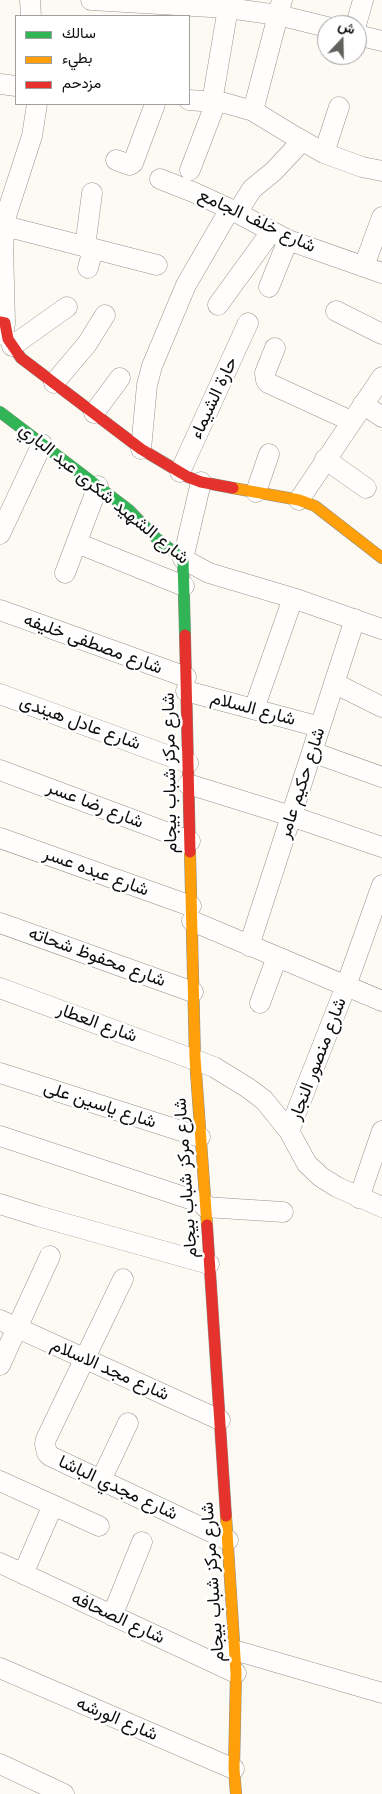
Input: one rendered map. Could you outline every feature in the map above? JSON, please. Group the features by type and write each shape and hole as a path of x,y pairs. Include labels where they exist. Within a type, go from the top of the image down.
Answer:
{"main road":[{"path":"6,347 141,449 180,472 201,482 299,500 315,506 382,558"},
{"name":"شارع الشهيد شكرى عبد الباري","path":"0,412 129,510 145,524 156,538 183,560"},
{"name":"شارع مركز شباب بيجام","path":"183,560 195,1058 236,1673 234,1770 236,1794"}],"street":[{"path":"30,0 31,15"},
{"path":"92,0 207,3 228,8 280,7 317,23"},
{"path":"359,15 363,0"},
{"path":"253,111 280,7"},
{"path":"190,170 214,102 228,8"},
{"path":"367,37 382,41"},
{"path":"0,84 15,86"},
{"path":"190,100 239,106 253,111 324,152 362,167 382,170"},
{"path":"37,105 32,136 6,216 3,246 3,322 6,347 68,307"},
{"path":"116,160 130,165 133,163 155,105"},
{"path":"324,152 339,107"},
{"path":"141,449 147,385 152,366 186,285 234,211 252,189 274,171 302,141"},
{"name":"شارع خلف الجامع","path":"160,179 234,211 279,236 373,269"},
{"path":"89,254 92,193"},
{"path":"373,269 382,217"},
{"path":"5,226 89,254 157,266"},
{"path":"269,287 279,236"},
{"path":"218,306 279,236"},
{"path":"336,311 382,334"},
{"path":"54,383 86,344 105,315"},
{"name":"حارة الشيماء","path":"180,472 248,323"},
{"path":"275,348 265,373 268,383 351,421"},
{"path":"94,413 120,378"},
{"path":"299,500 325,459 382,378"},
{"path":"363,404 382,416"},
{"path":"0,534 42,444"},
{"path":"256,492 269,454"},
{"path":"325,459 366,488"},
{"path":"183,560 201,482"},
{"path":"65,573 98,486"},
{"path":"76,543 184,586"},
{"name":"شارع الشهيد شكرى عبد الباري","path":"183,560 209,573 293,598 382,629"},
{"path":"254,709 293,598"},
{"name":"شارع مصطفى خليفه","path":"0,610 186,684"},
{"name":"شارع حكيم عامر","path":"249,946 355,619"},
{"path":"334,683 382,707"},
{"name":"شارع السلام","path":"186,684 254,709 320,727"},
{"name":"شارع عادل هيندى","path":"0,694 188,763"},
{"path":"312,752 382,776"},
{"name":"شارع رضا عسر","path":"0,770 190,841"},
{"path":"188,784 382,847"},
{"name":"شارع عبده عسر","path":"0,838 191,914 249,946 382,1000"},
{"name":"شارع منصور النجار","path":"290,1131 382,886"},
{"name":"شارع محفوظ شحاته","path":"0,923 193,992"},
{"path":"260,1003 277,957"},
{"name":"شارع العطار","path":"0,988 195,1058 214,1067 264,1100 290,1131 307,1164 321,1177 337,1188 382,1208"},
{"name":"شارع ياسين على","path":"0,1073 200,1137"},
{"path":"359,1198 382,1131"},
{"path":"0,1136 205,1205 283,1212"},
{"path":"0,1204 209,1264"},
{"path":"0,1365 8,1324 50,1256"},
{"name":"شارع مجدي الباشا","path":"122,1279 46,1440 45,1448 50,1456 228,1540"},
{"name":"شارع مجد الاسلام","path":"8,1324 220,1420"},
{"path":"101,1480 128,1423"},
{"path":"0,1481 99,1526"},
{"path":"23,1574 53,1505"},
{"path":"112,1616 142,1542"},
{"name":"شارع الصحافه","path":"0,1564 236,1673"},
{"path":"234,1650 382,1693"},
{"name":"شارع الورشه","path":"0,1668 234,1770"},
{"path":"0,1764 64,1794"}],"traffic: fast":[{"path":"0,412 129,510 156,538 183,559 185,635"}],"traffic: slow":[{"path":"233,488 299,500 315,506 382,558"},
{"path":"190,852 195,1058 207,1225"},
{"path":"226,1516 236,1673 234,1769 236,1794"}],"traffic: jam":[{"path":"0,322 5,323 8,339 21,358 141,449 188,477 201,482 233,488"},
{"path":"185,635 190,852"},
{"path":"207,1225 226,1516"}]}
